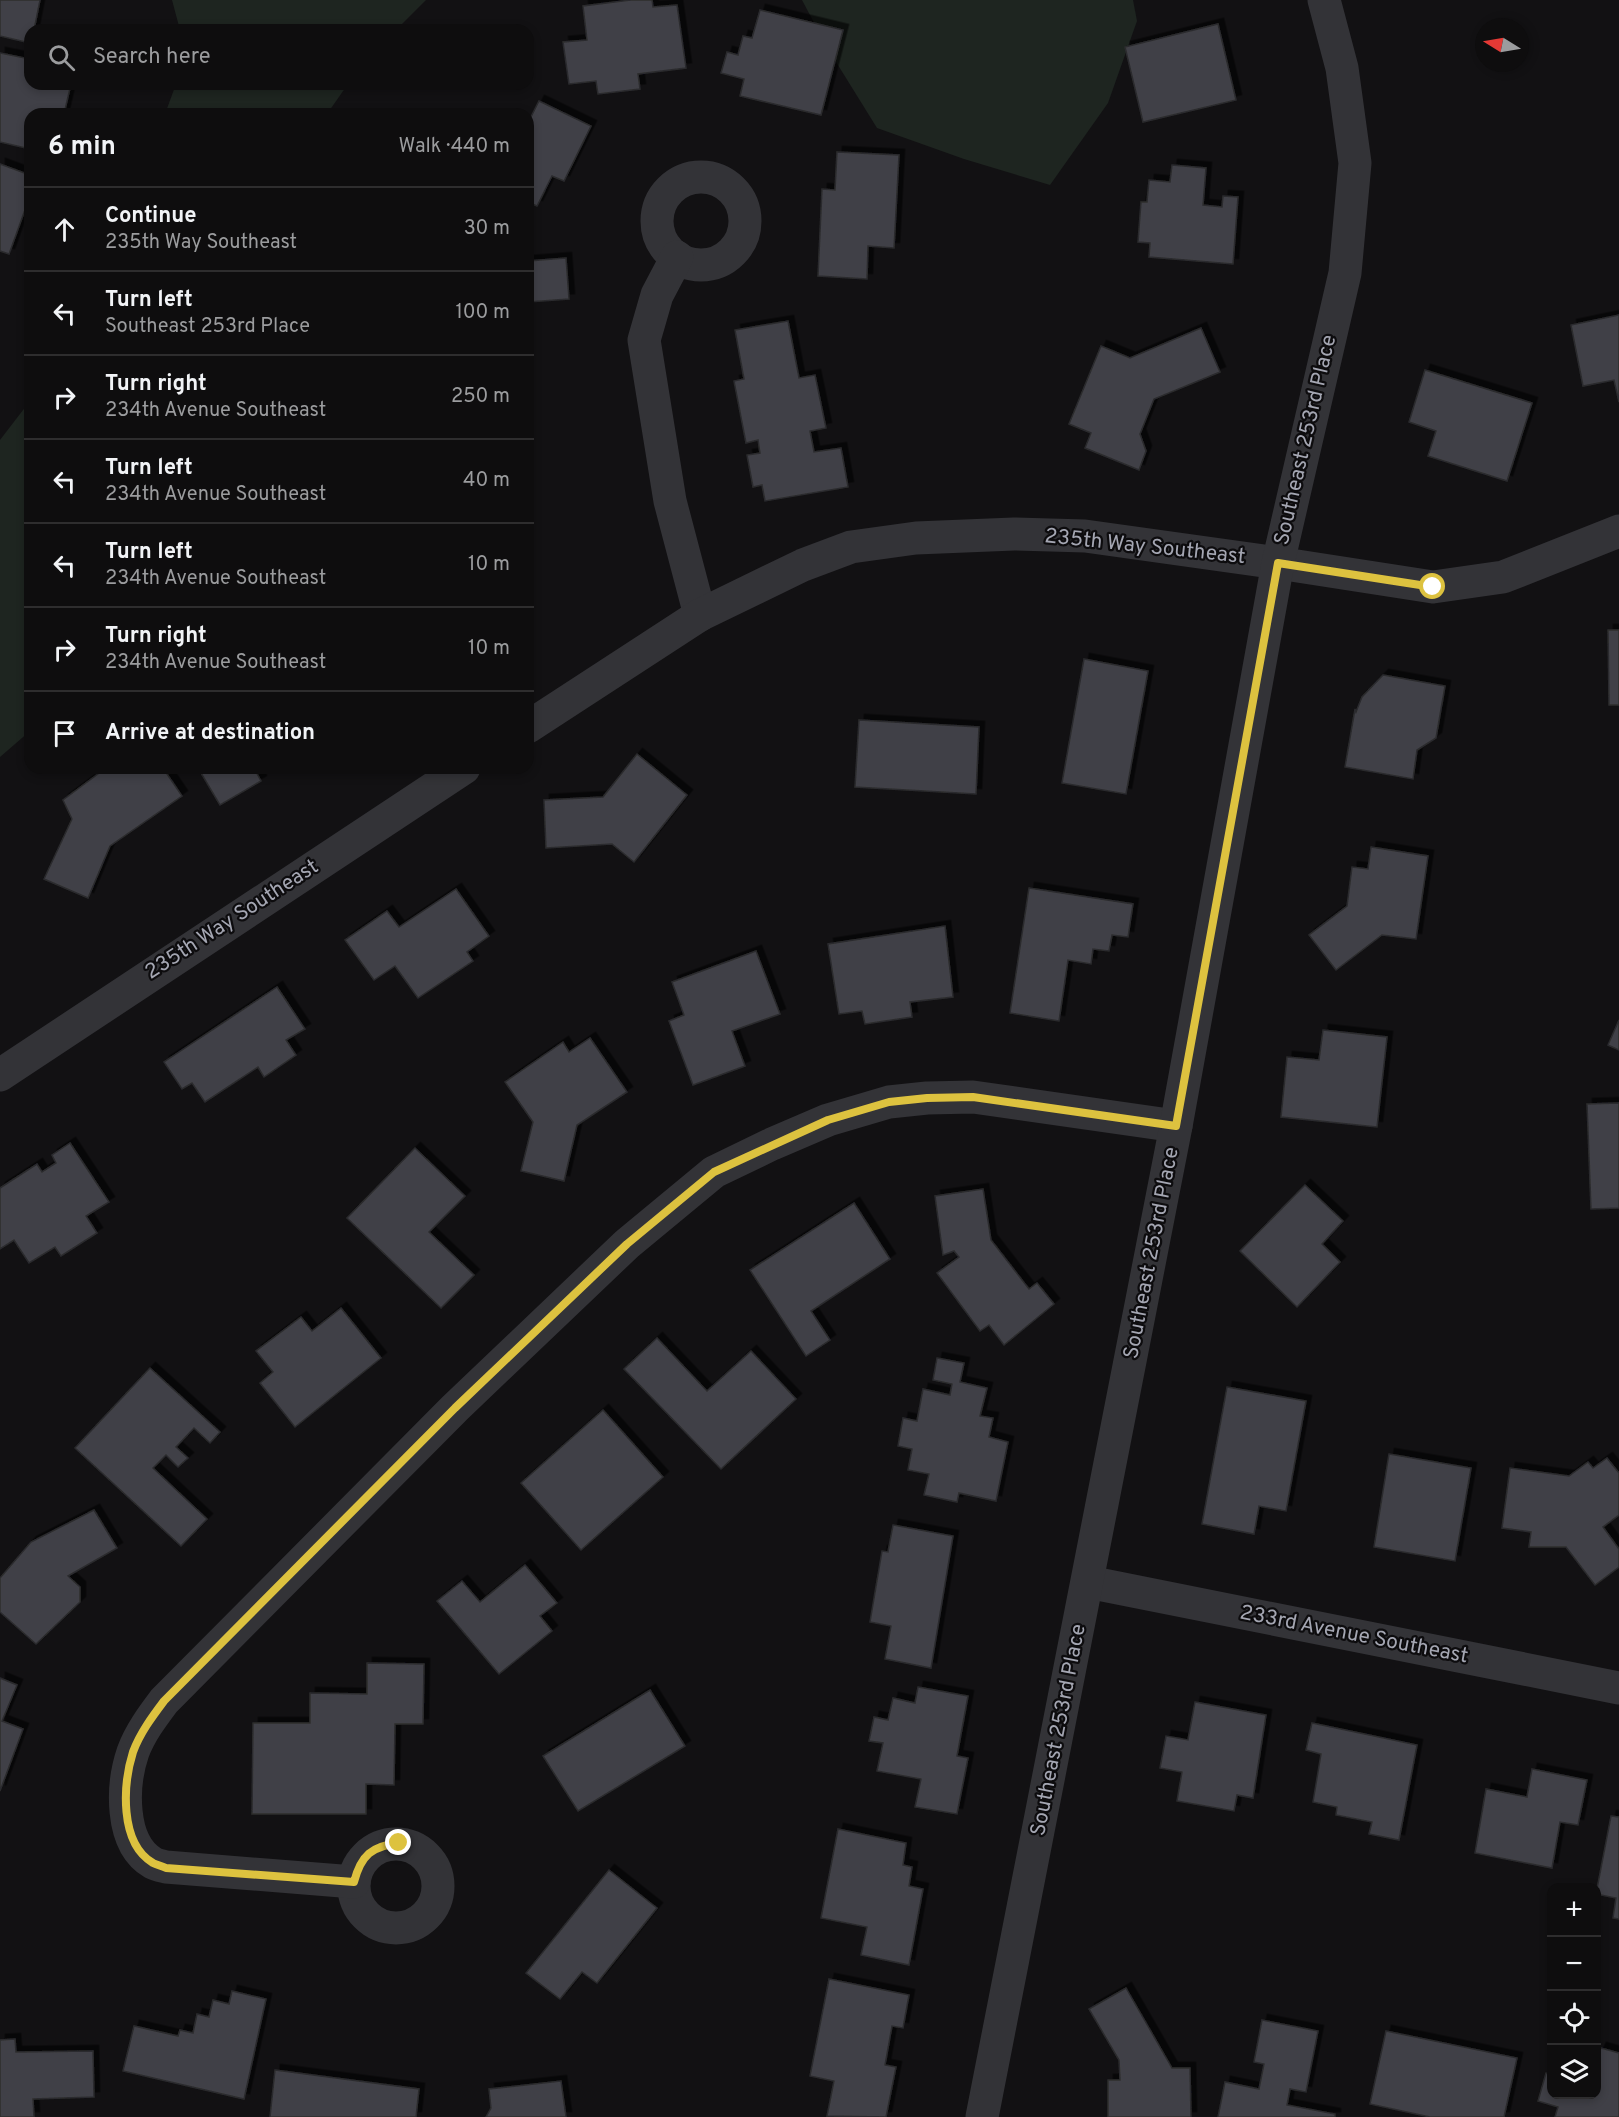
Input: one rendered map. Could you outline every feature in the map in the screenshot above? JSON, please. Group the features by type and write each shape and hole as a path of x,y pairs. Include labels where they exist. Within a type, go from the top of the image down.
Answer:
{"street":[{"name":"Southeast 253rd Place","path":"982,2117 1176,1126 1278,563 1345,273 1355,163 1342,68 1324,0"},
{"path":"676,257 657,295 644,340 670,501 700,615"},
{"name":"235th Way Southeast","path":"534,723 700,615 803,565 851,547 916,538 1014,534 1085,537 1433,587 1503,577 1619,531"},
{"name":"235th Way Southeast","path":"0,1075 455,774"},
{"path":"354,1882 166,1868 153,1863 141,1852 130,1834 126,1777 134,1750 147,1724 164,1701 455,1408 627,1244 714,1172 828,1120 889,1102 973,1097 1176,1126"},
{"name":"233rd Avenue Southeast","path":"1088,1582 1619,1688"}],"shaded area":[{"path":"172,0 426,0 402,24 178,24"},
{"path":"802,0 1133,0 1137,21 1108,103 1050,185 964,159 877,128 828,49"},
{"path":"174,90 344,90 331,108 167,108"},
{"path":"24,409 24,736 0,757 0,440"}],"building":[{"path":"0,0 40,0 35,24 24,24 24,42 0,36"},
{"path":"631,0 652,0 653,7 677,5 686,68 638,74 640,89 598,94 596,81 569,84 563,42 587,40 583,6"},
{"path":"760,10 843,30 821,115 740,96 744,79 721,73 727,52 738,55 743,36 752,38"},
{"path":"1218,24 1236,100 1143,122 1125,47"},
{"path":"0,53 24,58 24,90 70,90 65,108 24,108 24,148 0,142"},
{"path":"539,101 591,126 564,181 552,176 537,206 534,205 534,111"},
{"path":"837,152 899,155 894,248 868,246 867,279 818,276 822,189 835,190"},
{"path":"0,164 24,173 24,213 9,254 0,251"},
{"path":"1172,165 1206,168 1203,205 1222,207 1223,196 1238,197 1233,264 1149,257 1150,243 1138,242 1141,202 1147,202 1149,180 1170,182"},
{"path":"566,258 569,299 534,302 534,261"},
{"path":"1619,315 1619,402 1614,380 1583,386 1571,325"},
{"path":"788,321 799,378 815,375 826,428 810,431 814,452 841,448 848,487 765,501 762,485 753,487 747,455 760,453 758,440 746,443 734,381 744,379 735,330"},
{"path":"1201,328 1220,372 1154,399 1140,434 1146,451 1139,470 1085,448 1091,433 1069,424 1101,346 1130,358"},
{"path":"1425,370 1532,403 1507,481 1428,456 1436,431 1409,422"},
{"path":"1608,630 1619,630 1619,705 1609,705"},
{"path":"1084,659 1148,671 1126,794 1062,783"},
{"path":"1383,675 1445,686 1436,738 1417,750 1413,779 1345,767 1355,709 1356,712 1362,697"},
{"path":"859,720 979,727 976,794 855,787"},
{"path":"637,754 687,795 634,862 612,844 546,848 544,800 603,797"},
{"path":"98,774 167,774 182,796 110,846 88,898 44,879 72,819 63,800"},
{"path":"202,774 257,774 261,781 220,805"},
{"path":"1371,847 1428,856 1416,939 1382,935 1336,970 1309,935 1347,906 1352,867 1368,869"},
{"path":"1029,888 1133,904 1128,937 1112,935 1109,951 1093,949 1091,964 1068,960 1059,1021 1010,1013"},
{"path":"456,889 489,936 467,952 473,961 418,998 395,966 374,980 345,940 387,911 399,927"},
{"path":"945,926 953,997 910,1002 912,1017 865,1024 862,1011 839,1014 828,944"},
{"path":"756,951 780,1014 732,1031 745,1066 693,1085 669,1021 684,1015 672,982"},
{"path":"277,987 305,1029 286,1040 296,1055 264,1077 258,1067 205,1102 192,1083 182,1089 164,1062"},
{"path":"1619,1020 1619,1050 1608,1045"},
{"path":"1323,1030 1387,1037 1377,1127 1281,1117 1287,1057 1319,1060"},
{"path":"590,1038 627,1092 577,1125 564,1181 521,1171 533,1122 505,1082 563,1042 569,1052"},
{"path":"1619,1103 1619,1208 1591,1209 1587,1104"},
{"path":"70,1143 109,1202 86,1216 97,1233 61,1256 55,1247 29,1263 14,1240 0,1249 0,1188 37,1164 42,1172 56,1163 52,1155"},
{"path":"415,1148 465,1196 429,1232 474,1275 441,1308 347,1218"},
{"path":"1305,1185 1343,1221 1322,1244 1340,1262 1297,1307 1240,1251"},
{"path":"983,1189 991,1240 1029,1289 1037,1283 1054,1304 1004,1345 989,1325 980,1331 937,1273 959,1257 954,1251 943,1255 935,1196"},
{"path":"854,1203 890,1259 811,1311 830,1340 806,1356 750,1270"},
{"path":"341,1308 381,1358 295,1427 260,1383 273,1372 256,1351 301,1317 312,1331"},
{"path":"657,1338 707,1391 751,1351 796,1399 721,1469 624,1369"},
{"path":"937,1358 964,1363 960,1382 987,1388 980,1416 993,1418 989,1437 1008,1442 996,1501 959,1493 957,1502 924,1495 929,1474 908,1470 912,1449 898,1446 903,1418 917,1421 923,1389 950,1395 952,1384 933,1380"},
{"path":"150,1368 220,1432 210,1443 194,1428 176,1447 188,1458 178,1467 166,1455 153,1468 207,1519 181,1546 75,1448"},
{"path":"1227,1387 1306,1401 1286,1511 1259,1506 1254,1534 1202,1524"},
{"path":"603,1410 663,1477 581,1550 521,1483"},
{"path":"1389,1454 1471,1468 1455,1561 1374,1547"},
{"path":"1607,1458 1619,1473 1619,1515 1603,1527 1619,1549 1619,1567 1595,1585 1566,1547 1529,1547 1531,1532 1502,1528 1510,1468 1569,1476 1588,1462 1593,1468"},
{"path":"94,1510 117,1548 68,1576 80,1587 80,1602 36,1644 0,1612 0,1578 31,1542"},
{"path":"893,1525 953,1536 931,1668 885,1659 891,1626 870,1622 882,1551 888,1552"},
{"path":"525,1565 557,1603 540,1616 552,1631 499,1674 437,1601 462,1581 480,1602"},
{"path":"367,1663 424,1664 423,1724 395,1724 394,1785 366,1784 366,1814 252,1814 253,1723 310,1723 310,1693 367,1694"},
{"path":"0,1678 17,1685 2,1721 23,1729 0,1791"},
{"path":"918,1687 968,1696 957,1756 968,1758 957,1814 915,1807 921,1779 877,1771 883,1743 869,1741 874,1717 888,1720 893,1698 915,1703"},
{"path":"650,1690 685,1746 578,1811 543,1756"},
{"path":"1195,1702 1266,1715 1253,1798 1237,1795 1234,1811 1177,1801 1182,1772 1160,1768 1166,1736 1188,1740"},
{"path":"1312,1723 1417,1745 1399,1840 1369,1834 1372,1822 1336,1815 1337,1807 1313,1802 1321,1754 1306,1750"},
{"path":"1532,1769 1587,1780 1578,1825 1560,1822 1552,1868 1475,1853 1486,1789 1527,1797"},
{"path":"1611,1816 1619,1817 1619,1919 1613,1918 1616,1898 1601,1895 1601,1883 1598,1883"},
{"path":"838,1829 906,1843 903,1865 912,1867 909,1886 923,1889 909,1965 861,1955 867,1927 821,1918"},
{"path":"609,1870 657,1908 597,1983 582,1972 560,1999 526,1973"},
{"path":"829,1979 909,1995 903,2028 892,2026 885,2065 896,2067 886,2117 827,2116 834,2081 810,2076"},
{"path":"1126,1988 1172,2068 1190,2068 1191,2117 1108,2117 1108,2080 1120,2080 1119,2060 1089,2009"},
{"path":"232,1991 266,1999 244,2099 123,2071 134,2026 178,2036 180,2030 193,2033 197,2014 209,2017 213,2000 229,2004"},
{"path":"1262,2020 1318,2031 1306,2092 1290,2089 1287,2105 1335,2114 1335,2117 1218,2117 1225,2082 1259,2089 1264,2064 1254,2062"},
{"path":"1386,2031 1517,2058 1504,2117 1430,2117 1370,2104"},
{"path":"15,2039 16,2052 93,2051 94,2097 33,2099 34,2117 0,2117 0,2040"},
{"path":"1601,2048 1619,2053 1619,2117 1555,2117 1558,2107 1538,2101 1546,2073 1547,2099 1601,2099"},
{"path":"275,2070 419,2089 416,2117 270,2117"},
{"path":"561,2081 566,2117 486,2117 491,2108 489,2089"}],"route":[{"path":"399,1843 383,1845 368,1853 358,1866 354,1882 166,1868 153,1863 141,1852 130,1834 126,1777 134,1750 147,1724 164,1701 455,1408 627,1244 714,1172 828,1120 889,1102 927,1098 973,1097 1176,1126 1278,563 1433,587"}]}
